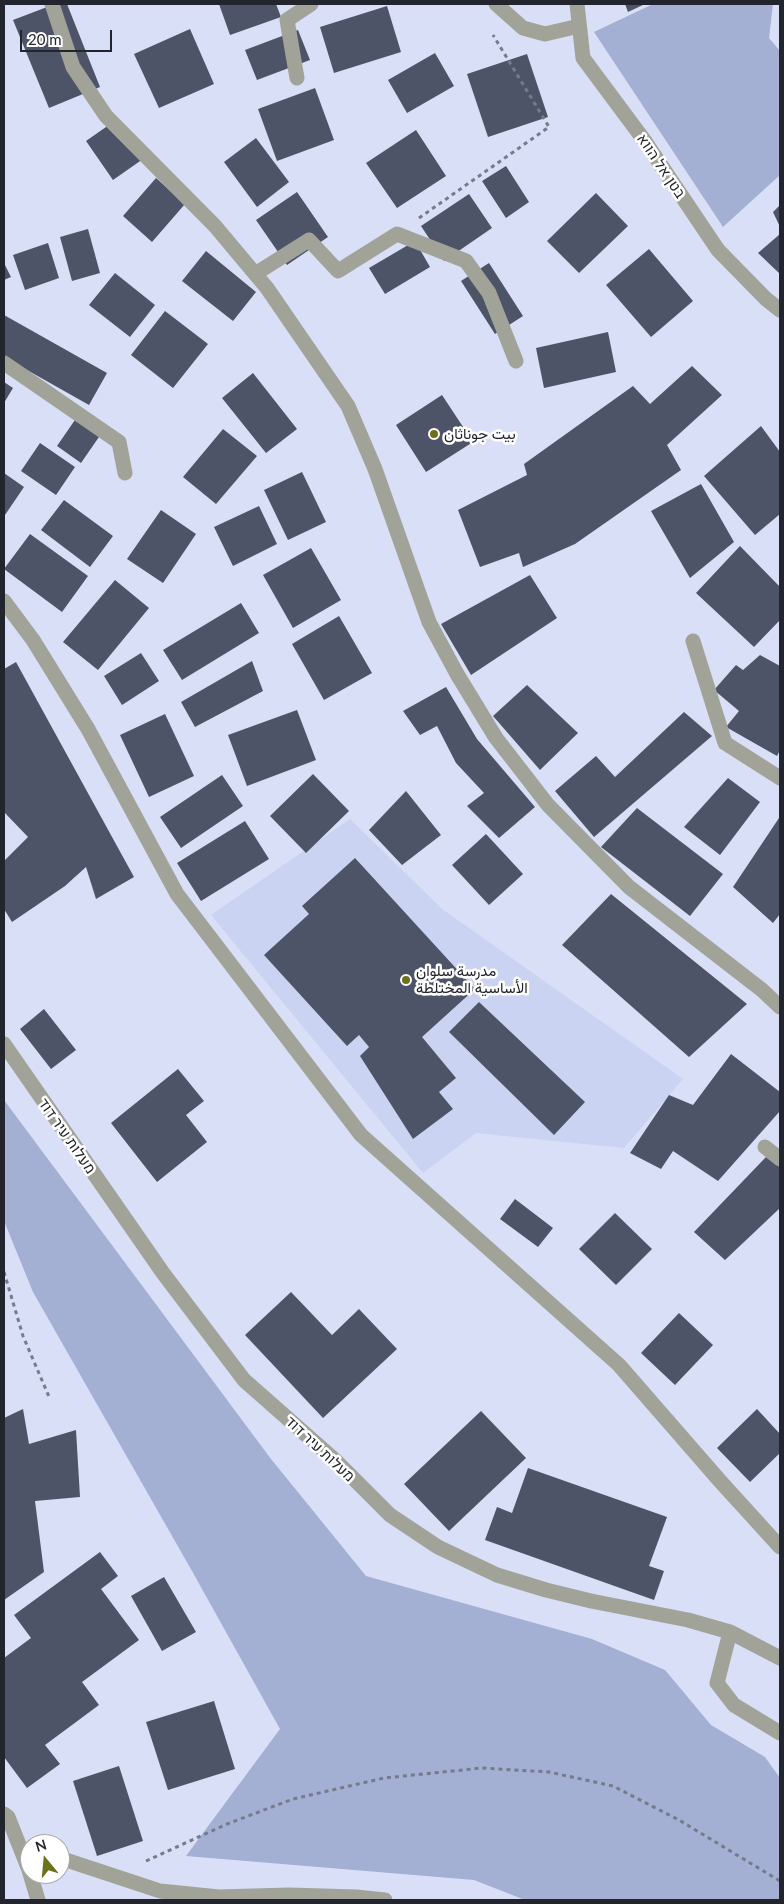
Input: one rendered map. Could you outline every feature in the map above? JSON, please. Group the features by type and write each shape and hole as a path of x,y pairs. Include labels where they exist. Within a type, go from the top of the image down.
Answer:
{"street":[{"path":"52,4 73,67 106,116 214,226 267,288 348,406 376,469 429,622 457,674 496,738 548,805 629,887 762,990 780,1007"},
{"path":"298,78 287,20 311,4"},
{"path":"496,4 524,28 545,34 579,26"},
{"name":"בטן אל הווא","path":"577,4 583,58 644,140 718,250 766,299 780,310"},
{"path":"255,274 309,240 338,272 397,234 466,261 489,293 516,361"},
{"path":"4,363 120,442 124,474"},
{"path":"4,601 33,640 88,729 177,894 361,1135 619,1365 780,1547"},
{"path":"692,641 725,743 780,778"},
{"name":"מעלות עיר דוד","path":"4,1044 163,1273 244,1380 337,1462 390,1516 438,1547 497,1575 555,1592 688,1620 730,1632 780,1658"},
{"path":"765,1148 780,1159"},
{"path":"730,1632 717,1683 734,1705 780,1733"},
{"path":"4,1814 8,1817 20,1837"},
{"path":"70,1861 160,1891 219,1897 289,1895 385,1900"},
{"path":"33,1884 38,1900"}],"path":[{"path":"397,234 488,168 549,127 491,31 510,16"},
{"path":"4,1272 23,1336 50,1399"},
{"path":"114,1875 226,1824 293,1799 384,1778 482,1768 549,1772 613,1786 680,1820 780,1881"}],"shaded area":[{"path":"653,4 773,4 769,38 780,51 780,175 723,227 594,32"},
{"path":"350,819 442,909 683,1079 624,1148 476,1133 423,1173 211,915"},
{"path":"4,1100 271,1459 366,1576 592,1639 665,1670 711,1725 765,1757 780,1778 780,1900 525,1900 474,1880 186,1856 280,1729 33,1292 4,1221"}],"building":[{"path":"55,4 67,4 100,87 49,108 13,20"},
{"path":"219,4 276,4 281,17 230,35"},
{"path":"625,4 645,4 628,12"},
{"path":"387,6 401,52 334,73 320,27"},
{"path":"190,29 214,84 159,108 134,54"},
{"path":"298,30 310,60 257,80 245,50"},
{"path":"435,53 454,86 407,113 388,80"},
{"path":"527,54 548,117 488,137 467,74"},
{"path":"315,88 334,140 277,161 258,109"},
{"path":"116,120 143,159 113,180 86,141"},
{"path":"416,130 446,176 397,208 366,163"},
{"path":"256,138 289,182 257,207 224,162"},
{"path":"506,166 529,202 506,218 482,181"},
{"path":"156,178 185,204 152,242 123,216"},
{"path":"297,192 328,237 287,265 256,220"},
{"path":"596,193 628,226 579,273 547,241"},
{"path":"469,194 492,228 444,261 421,226"},
{"path":"780,205 780,227 773,212"},
{"path":"88,229 100,273 72,281 60,237"},
{"path":"780,234 780,274 758,253"},
{"path":"415,241 430,267 385,294 369,268"},
{"path":"48,243 59,278 25,290 13,255"},
{"path":"649,249 693,301 651,337 606,285"},
{"path":"206,251 256,292 233,321 182,281"},
{"path":"4,263 11,277 4,280"},
{"path":"489,263 523,316 495,334 461,281"},
{"path":"115,273 155,305 130,337 89,305"},
{"path":"165,311 208,344 173,388 131,355"},
{"path":"4,315 107,373 89,405 4,357"},
{"path":"608,332 616,372 544,388 536,348"},
{"path":"692,366 722,395 667,445 681,470 575,544 523,567 519,553 480,567 458,510 527,475 524,464 633,386 650,404"},
{"path":"253,373 297,429 266,453 222,398"},
{"path":"4,382 13,388 4,403"},
{"name":"بيت جوناثان","path":"442,395 473,442 426,472 396,425"},
{"path":"77,417 101,434 81,463 57,446"},
{"path":"761,426 780,452 780,514 755,535 704,476"},
{"path":"223,429 257,456 216,504 183,477"},
{"path":"40,443 75,467 56,495 21,471"},
{"path":"302,472 326,522 288,540 264,490"},
{"path":"4,473 24,487 5,515 4,514"},
{"path":"701,484 734,542 690,578 651,511"},
{"path":"64,500 113,536 90,567 41,530"},
{"path":"259,506 277,544 233,566 214,527"},
{"path":"161,510 196,534 163,583 127,559"},
{"path":"30,534 88,576 62,612 4,569"},
{"path":"740,546 780,587 780,620 754,647 696,593"},
{"path":"311,548 341,600 293,628 263,575"},
{"path":"530,575 557,618 471,675 441,624"},
{"path":"115,580 149,608 98,670 63,642"},
{"path":"241,603 259,633 182,680 163,650"},
{"path":"339,616 372,673 324,700 292,644"},
{"path":"141,653 159,681 122,705 104,676"},
{"path":"760,655 780,666 780,750 777,756 726,727 739,711 714,690 736,665 743,670"},
{"path":"252,661 263,691 195,727 181,702"},
{"path":"16,662 134,877 96,899 86,867 65,886 12,922 4,909 4,861 28,837 4,812 4,669"},
{"path":"527,685 578,733 540,770 493,716"},
{"path":"446,687 477,739 535,807 499,838 467,806 484,793 456,763 437,726 420,735 403,711"},
{"path":"297,710 316,760 247,786 228,735"},
{"path":"684,712 712,736 594,837 555,791 596,756 615,777"},
{"path":"165,714 194,776 149,797 120,735"},
{"path":"313,774 349,811 306,853 270,816"},
{"path":"222,775 243,806 181,848 160,817"},
{"path":"728,778 760,802 720,855 684,827"},
{"path":"406,791 441,835 402,865 369,830"},
{"path":"637,808 723,874 690,916 601,847"},
{"path":"779,818 780,914 773,923 733,887"},
{"path":"245,821 269,859 201,901 177,863"},
{"path":"486,834 523,874 489,905 452,865"},
{"path":"355,858 475,989 422,1037 456,1078 439,1092 453,1109 413,1139 360,1056 369,1047 359,1035 347,1046 264,955 309,914 302,906"},
{"path":"611,894 747,1004 689,1057 562,945"},
{"path":"479,1002 585,1102 554,1135 449,1032"},
{"path":"44,1009 76,1050 51,1069 20,1029"},
{"path":"731,1054 780,1092 780,1111 718,1181 673,1151 661,1169 630,1153 669,1095 693,1105"},
{"path":"178,1069 204,1101 186,1115 207,1142 157,1182 111,1123"},
{"path":"766,1157 780,1167 780,1208 725,1260 694,1232"},
{"path":"515,1199 553,1228 538,1247 500,1219"},
{"path":"615,1213 652,1249 616,1285 579,1249"},
{"path":"291,1292 332,1335 359,1309 397,1349 323,1418 245,1335"},
{"path":"679,1313 713,1345 675,1385 641,1353"},
{"path":"23,1409 29,1444 76,1430 80,1497 35,1501 44,1572 4,1600 4,1418"},
{"path":"757,1409 780,1434 780,1453 750,1482 717,1448"},
{"path":"481,1411 526,1458 449,1531 404,1484"},
{"path":"528,1468 667,1517 649,1566 664,1571 654,1600 485,1540 497,1507 512,1513"},
{"path":"100,1552 118,1576 101,1589 139,1640 82,1682 99,1705 45,1745 60,1764 27,1788 4,1757 4,1658 31,1638 14,1615"},
{"path":"164,1577 196,1632 162,1651 131,1596"},
{"path":"214,1701 235,1769 168,1790 146,1722"},
{"path":"119,1766 143,1841 97,1856 73,1781"}],"place":[{"name":"بيت جوناثان","path":"434,434"},
{"name":"مدرسة سلوان الأساسية المختلطة","path":"406,980"}]}
